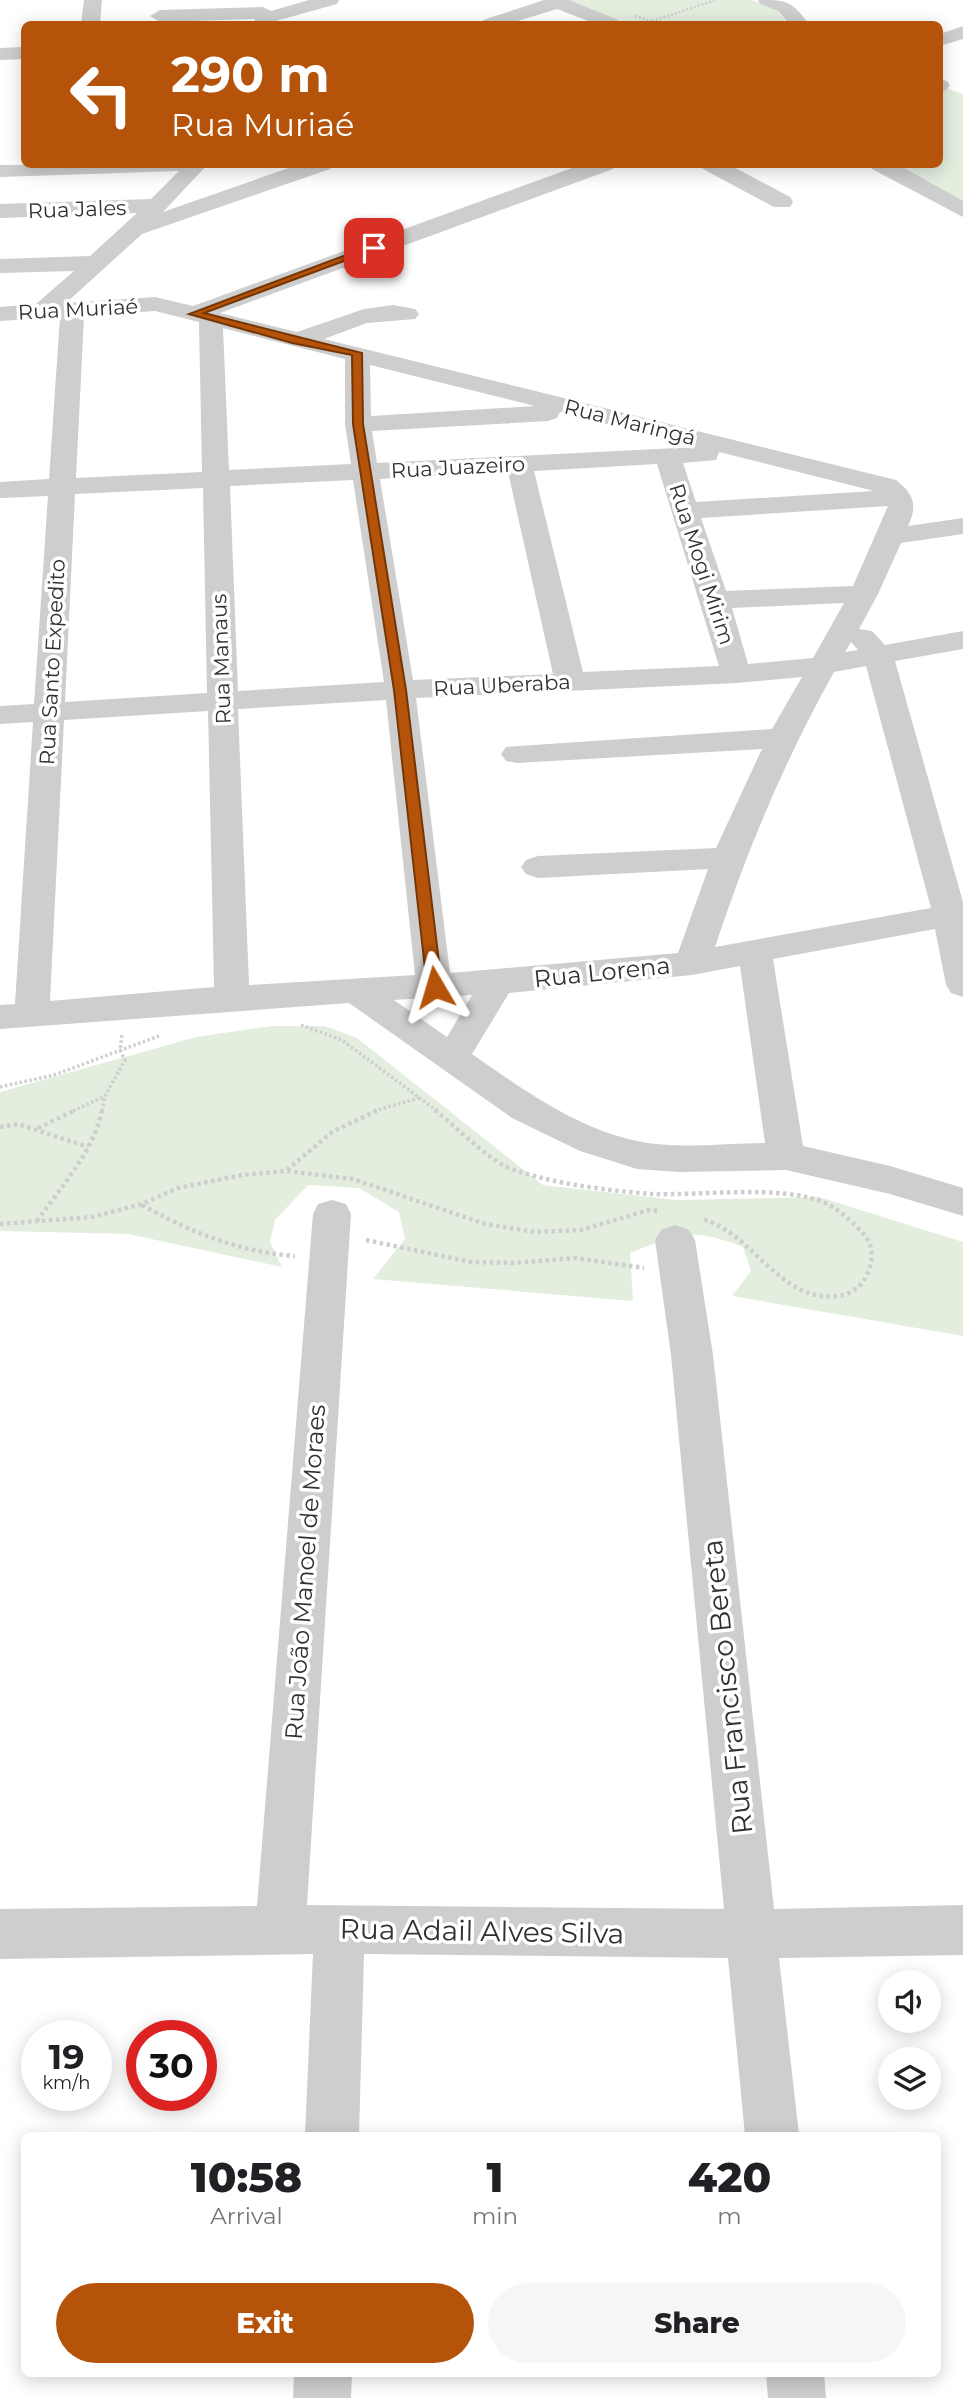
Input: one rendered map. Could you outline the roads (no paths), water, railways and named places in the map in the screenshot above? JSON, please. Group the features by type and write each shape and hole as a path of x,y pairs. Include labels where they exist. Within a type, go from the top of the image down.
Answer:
{"street":[{"path":"91,21 93,0"},
{"path":"160,16 263,14 330,0"},
{"path":"776,4 807,0"},
{"path":"499,21 556,1 604,21"},
{"path":"776,4 796,21"},
{"path":"943,39 963,32"},
{"path":"0,54 21,52"},
{"path":"0,170 41,168"},
{"path":"43,312 99,263 194,168"},
{"path":"134,229 309,168"},
{"path":"203,316 594,168"},
{"path":"717,168 782,202"},
{"path":"887,168 963,210"},
{"name":"Rua Jales","path":"0,211 155,206"},
{"path":"0,266 99,263"},
{"name":"Rua Muriaé","path":"80,279 155,304 296,341 357,353"},
{"name":"Rua Muriaé","path":"0,314 155,304"},
{"name":"Rua Santo Expedito","path":"16,1015 49,712 72,310"},
{"path":"296,341 366,315 385,312 407,314"},
{"name":"Rua Manaus","path":"203,316 215,479 232,998"},
{"path":"357,353 358,424 400,690 435,987"},
{"name":"Rua Maringá","path":"357,353 887,486 900,497"},
{"path":"358,424 582,411"},
{"name":"Rua Juazeiro","path":"0,490 747,451"},
{"name":"Rua Mogi Mirim","path":"667,456 715,600 736,674"},
{"path":"519,464 570,681"},
{"path":"686,512 900,497"},
{"name":"Rua Lorena","path":"16,1015 232,998 435,987 692,963 727,858 782,738 820,666 864,594 902,506 900,497"},
{"path":"888,537 963,526"},
{"path":"715,600 864,594"},
{"path":"846,623 878,655 956,915 963,985"},
{"name":"Rua Uberaba","path":"0,715 400,690 736,674 820,666 963,640"},
{"path":"517,754 782,738"},
{"path":"538,867 727,858"},
{"path":"692,963 956,915"},
{"path":"755,953 786,1156"},
{"path":"453,1056 498,982"},
{"path":"356,991 453,1056 525,1109 570,1131 637,1155 728,1159 786,1156 890,1180 963,1202"},
{"name":"Rua João Manoel de Moraes","path":"279,1930 330,1235"},
{"name":"Rua Francisco Bereta","path":"679,1236 772,2132"},
{"name":"Rua Adail Alves Silva","path":"0,1934 279,1930 753,1934 963,1930"},
{"path":"332,2132 339,1930"},
{"path":"323,2377 323,2398"},
{"path":"795,2377 797,2398"}]}
